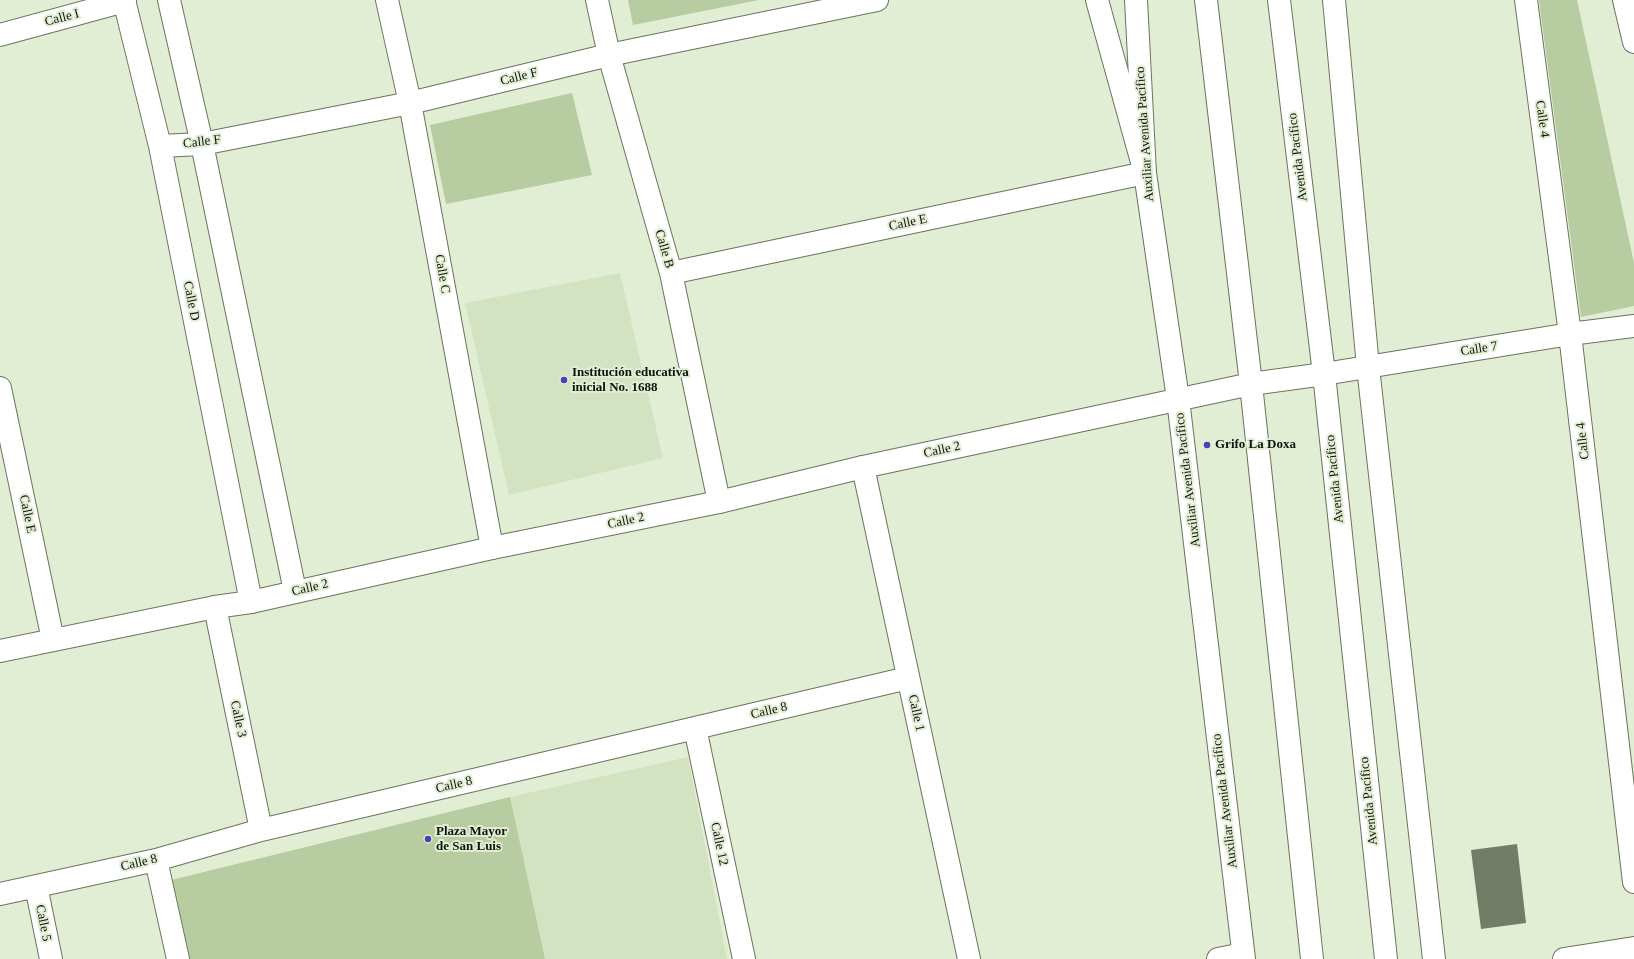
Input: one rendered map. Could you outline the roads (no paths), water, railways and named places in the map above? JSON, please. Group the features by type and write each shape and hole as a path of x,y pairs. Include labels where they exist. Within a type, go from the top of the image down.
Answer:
{"street":[{"path":"169,0 202,144 295,591"},
{"name":"Calle C","path":"387,0 410,103 492,548"},
{"name":"Calle B","path":"597,0 609,55 671,273 719,502"},
{"name":"Calle F","path":"160,146 202,144 410,103 609,55 876,0"},
{"path":"1097,0 1145,173"},
{"name":"Auxiliar Avenida Pacífico","path":"1136,0 1145,173 1178,399 1244,957"},
{"path":"1206,0 1252,384 1312,959"},
{"name":"Avenida Pacífico","path":"1279,0 1324,374 1386,959"},
{"path":"1334,0 1368,367 1434,959"},
{"name":"Calle 4","path":"1526,0 1628,765 1634,882"},
{"path":"1624,0 1634,42"},
{"name":"Calle I","path":"0,35 125,1"},
{"name":"Calle D","path":"125,1 160,146 251,602"},
{"name":"Calle E","path":"671,273 1145,173"},
{"name":"Calle 7","path":"1252,384 1324,374 1570,334 1634,326"},
{"name":"Calle 2","path":"0,651 215,607 251,602 492,548 719,502 863,467 1252,384"},
{"name":"Calle E","path":"0,388 6,445 53,640"},
{"name":"Calle 1","path":"863,467 969,959"},
{"name":"Calle 3","path":"215,607 261,830"},
{"name":"Calle 8","path":"0,894 156,860 261,830 908,678"},
{"name":"Calle 12","path":"695,728 744,959"},
{"path":"156,860 178,959"},
{"name":"Calle 5","path":"36,886 51,959"},
{"path":"1564,959 1634,948"},
{"path":"1218,959 1244,957"}],"place":[{"name":"Institución educativa inicial No. 1688","path":"564,380"},
{"name":"Grifo La Doxa","path":"1207,445"},
{"name":"Plaza Mayor de San Luis","path":"428,839"}]}
